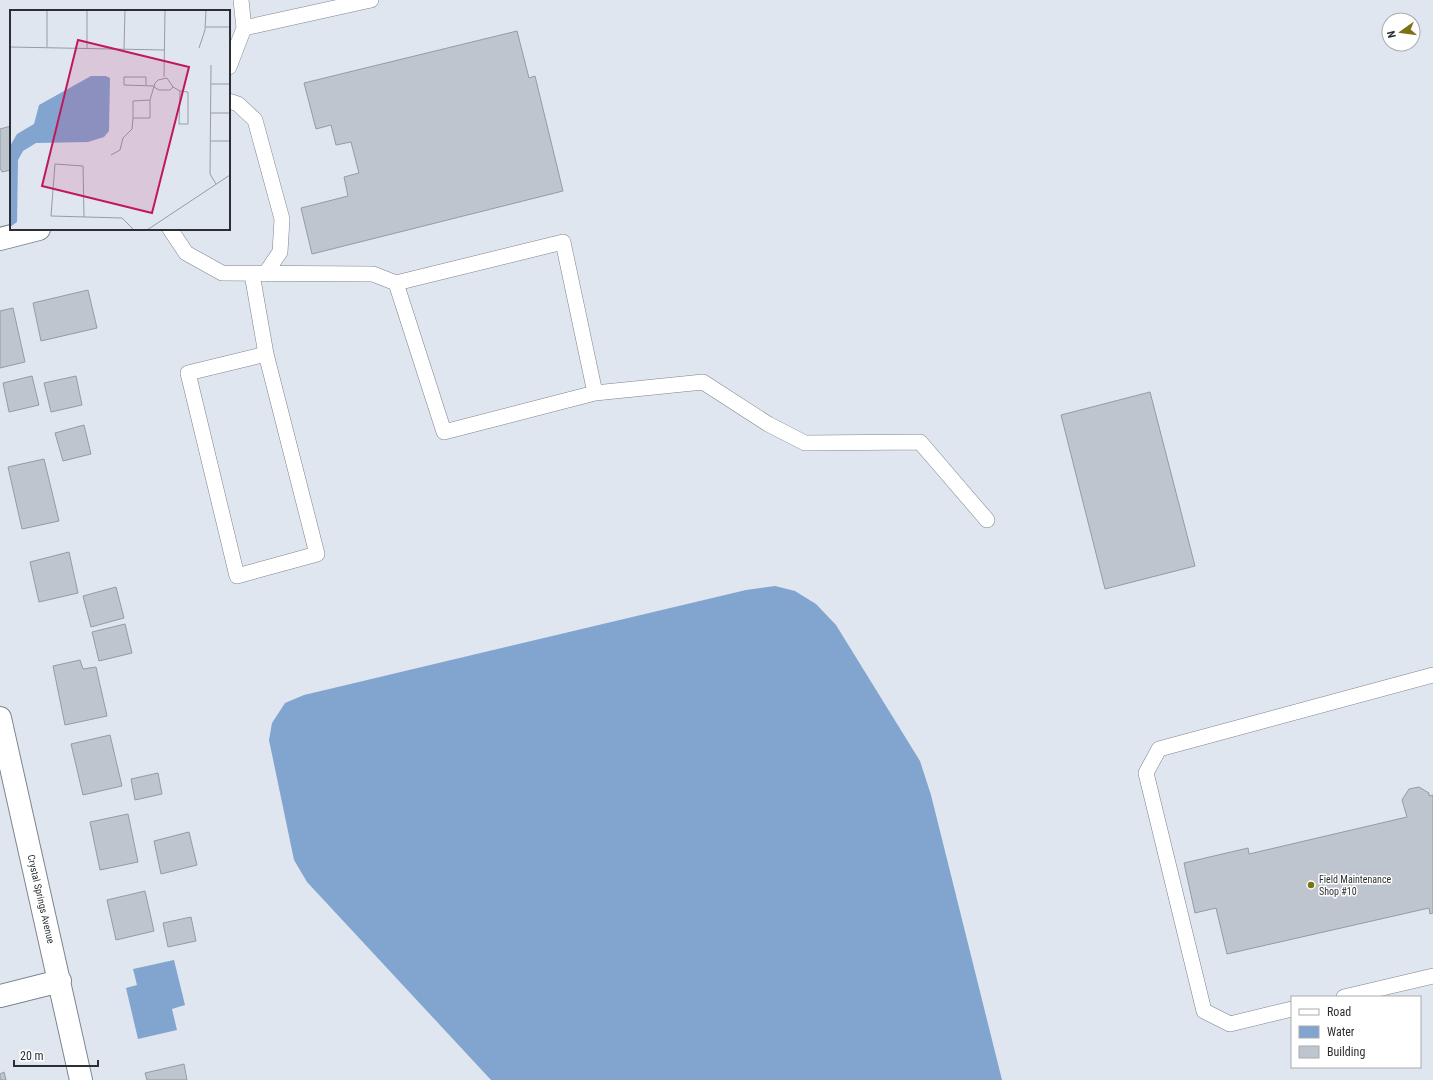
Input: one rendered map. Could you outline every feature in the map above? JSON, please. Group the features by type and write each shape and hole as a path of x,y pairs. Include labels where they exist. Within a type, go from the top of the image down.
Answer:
{"street":[{"path":"0,238 35,230"},
{"name":"Crystal Springs Avenue","path":"0,718 81,1080"},
{"path":"0,996 60,981"}],"lane":[{"path":"230,64 244,28 241,0"},
{"path":"244,28 371,0"},
{"path":"230,101 238,104 255,120 282,219 280,252 258,274"},
{"path":"171,230 186,252 222,274 373,274 396,283 563,242 595,393"},
{"path":"258,274 266,354 317,554 237,576 188,373 266,354"},
{"path":"396,283 444,432 595,393 703,382 768,424 805,443 920,442 987,520"},
{"path":"1291,1009 1230,1024 1204,1011 1146,773 1159,750 1433,675"},
{"path":"1348,996 1433,976"}],"water":[{"path":"775,586 795,591 816,604 836,625 920,761 931,795 1002,1080 491,1080 307,882 294,860 269,740 272,723 285,703 304,695 746,590"},
{"path":"174,960 185,1005 172,1009 177,1030 138,1039 126,988 137,985 133,969"}],"building":[{"path":"517,31 529,78 535,76 563,191 312,254 301,208 348,196 344,177 359,173 351,142 336,145 331,125 316,129 304,83"},
{"path":"10,126 10,170 2,172 0,168 0,129"},
{"path":"88,290 97,328 41,341 33,303"},
{"path":"13,308 25,362 0,368 0,311"},
{"path":"32,376 39,405 9,412 3,383"},
{"path":"76,376 82,405 51,412 44,383"},
{"path":"1150,392 1195,566 1105,589 1061,415"},
{"path":"84,425 91,454 63,461 55,433"},
{"path":"44,459 59,521 22,529 8,467"},
{"path":"69,552 78,593 39,602 30,562"},
{"path":"116,587 124,618 91,627 83,596"},
{"path":"125,624 132,653 99,661 92,632"},
{"path":"80,660 83,669 96,667 107,716 65,725 53,666"},
{"path":"110,735 122,786 83,795 71,744"},
{"path":"158,773 162,794 135,800 131,779"},
{"name":"Field Maintenance Shop #10","path":"1419,787 1429,793 1429,796 1433,795 1433,913 1430,914 1429,908 1227,954 1216,908 1195,913 1184,863 1248,848 1249,854 1407,817 1402,800 1409,789"},
{"path":"128,814 138,862 100,870 90,822"},
{"path":"189,832 197,865 161,874 154,841"},
{"path":"145,891 154,931 116,940 107,900"},
{"path":"191,917 196,941 168,947 163,923"},
{"path":"184,1064 187,1080 147,1080 145,1073"},
{"path":"4,1072 6,1080 0,1080 0,1074"}],"place":[{"name":"Field Maintenance Shop #10","path":"1311,885"}]}
